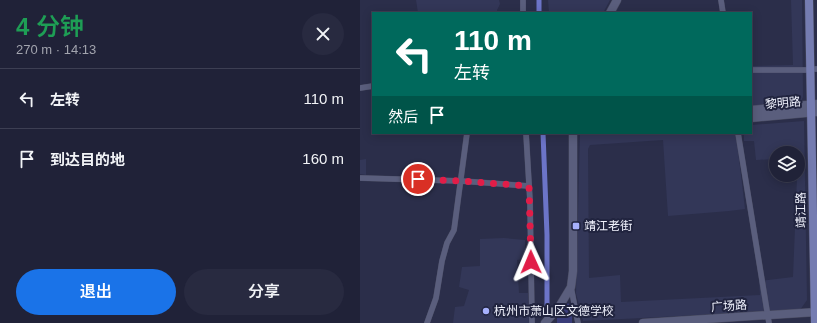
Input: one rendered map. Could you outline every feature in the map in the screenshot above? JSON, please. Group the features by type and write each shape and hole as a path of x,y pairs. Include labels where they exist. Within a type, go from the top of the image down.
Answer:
{"main road":[{"path":"611,12 617,0"},
{"name":"靖江路","path":"809,0 814,69"},
{"name":"靖江路","path":"814,0 815,323"},
{"name":"靖江路","path":"815,108 817,148"},
{"name":"黎明路","path":"752,110 815,108"},
{"name":"黎明路","path":"752,118 815,108"},
{"path":"545,323 557,309 571,287 573,271 573,134"},
{"name":"广场路","path":"643,323 769,319 816,312"}],"street":[{"path":"523,0 523,12"},
{"path":"721,0 722,12"},
{"path":"752,70 814,69"},
{"path":"360,88 372,86"},
{"path":"427,323 436,298 442,261 447,243 454,230 467,134"},
{"path":"526,134 529,186 532,323"},
{"path":"738,134 769,319"},
{"path":"360,178 461,181 529,186"},
{"path":"571,287 578,323"}],"shaded area":[{"path":"416,0 499,0 500,4 497,12 418,12"},
{"path":"548,0 610,0 604,12 549,12"},
{"path":"791,0 802,0 803,97 800,103 752,106 752,66 793,65"},
{"path":"804,121 804,146 769,146 769,159 756,160 754,141 744,141 744,134 752,134 752,125"},
{"path":"580,134 736,134 745,209 668,216 663,140 590,145 588,149 589,278 620,275 621,302 760,295 759,281 793,277 797,182 805,182 805,181 807,300 800,310 583,321 576,293"},
{"path":"366,159 366,175 360,174 360,160"},
{"path":"504,238 525,240 525,259 517,260 519,293 528,293 529,323 453,323 455,307 464,306 469,290 459,287 462,267 480,266 480,239"},
{"path":"568,303 572,308 572,323 557,323 557,318"}],"waterway":[{"path":"539,0 539,12"},
{"path":"543,134 547,235 547,320"}],"place":[{"name":"靖江老街","path":"576,226"},
{"name":"杭州市萧山区文德学校","path":"486,311"}],"route":[{"path":"418,179 529,186 531,262"}]}
